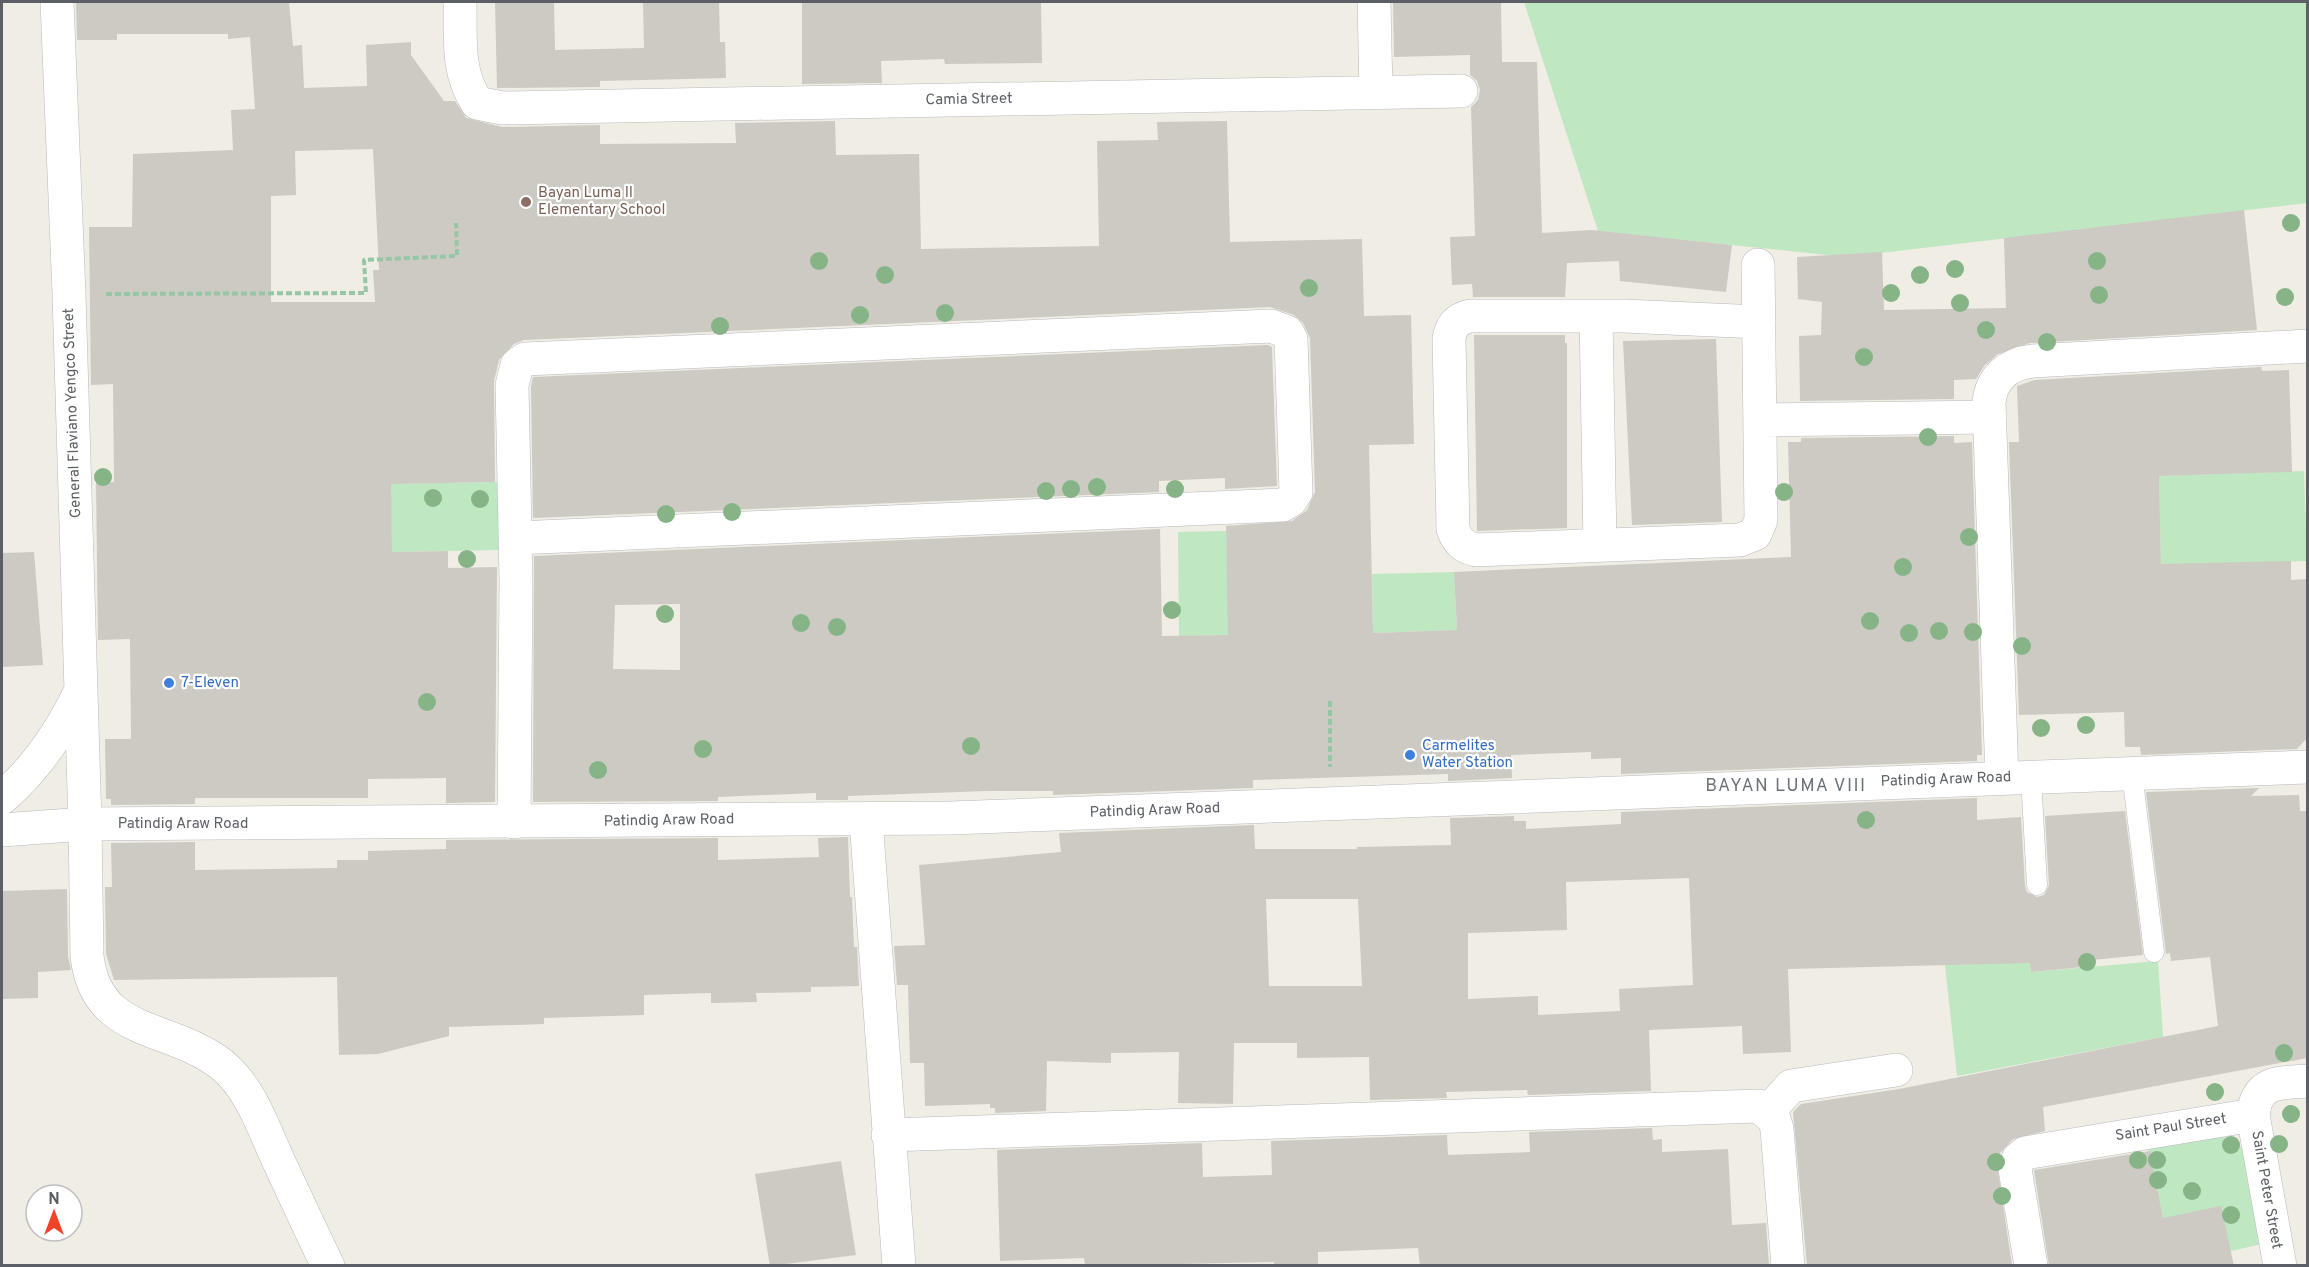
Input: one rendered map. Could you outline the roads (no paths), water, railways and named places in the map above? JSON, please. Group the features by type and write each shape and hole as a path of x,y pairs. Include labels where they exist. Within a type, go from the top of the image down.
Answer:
{"street":[{"name":"General Flaviano Yengco Street","path":"57,2 89,975 96,992 112,1012 210,1057 236,1078 254,1108 328,1266"},
{"name":"Camia Street","path":"460,2 461,70 466,87 477,103 502,108 1461,91"},
{"path":"1374,2 1376,92"},
{"path":"1758,265 1759,322 1761,520 1755,534 1740,540 1476,549 1468,548 1456,537 1453,530 1449,339 1450,330 1456,322 1470,316 1596,316 1759,322"},
{"path":"1596,316 1600,545"},
{"path":"514,822 516,538 512,375 517,365 525,359 1271,326 1287,332 1291,339 1296,492 1291,500 1283,505 516,538"},
{"path":"2017,778 1990,417 1990,392 1995,382 2010,366 2021,362 2307,346"},
{"path":"1760,420 1990,417"},
{"path":"2,798 39,761 68,717 81,688"},
{"name":"Patindig Araw Road","path":"2,830 85,824 866,820 1028,816 2307,767"},
{"path":"866,820 899,1266"},
{"path":"1768,1112 1791,1086 1896,1070"},
{"path":"2253,1115 2254,1104 2260,1093 2269,1086 2307,1082"},
{"path":"888,1135 1759,1106 1768,1112 1777,1129 1788,1266"},
{"name":"Saint Paul Street","path":"2031,1266 2015,1169 2019,1160 2033,1150 2253,1115"},
{"name":"Saint Peter Street","path":"2253,1115 2280,1266"}],"lane":[{"path":"2132,773 2154,952"},
{"path":"2017,778 2037,885"}],"place":[{"name":"Bayan Luma II Elementary School","path":"526,202"},
{"name":"7-Eleven","path":"169,683"},
{"name":"Carmelites Water Station","path":"1410,755"}],"district":[{"name":"BAYAN LUMA VIII","path":"1786,786"}]}
